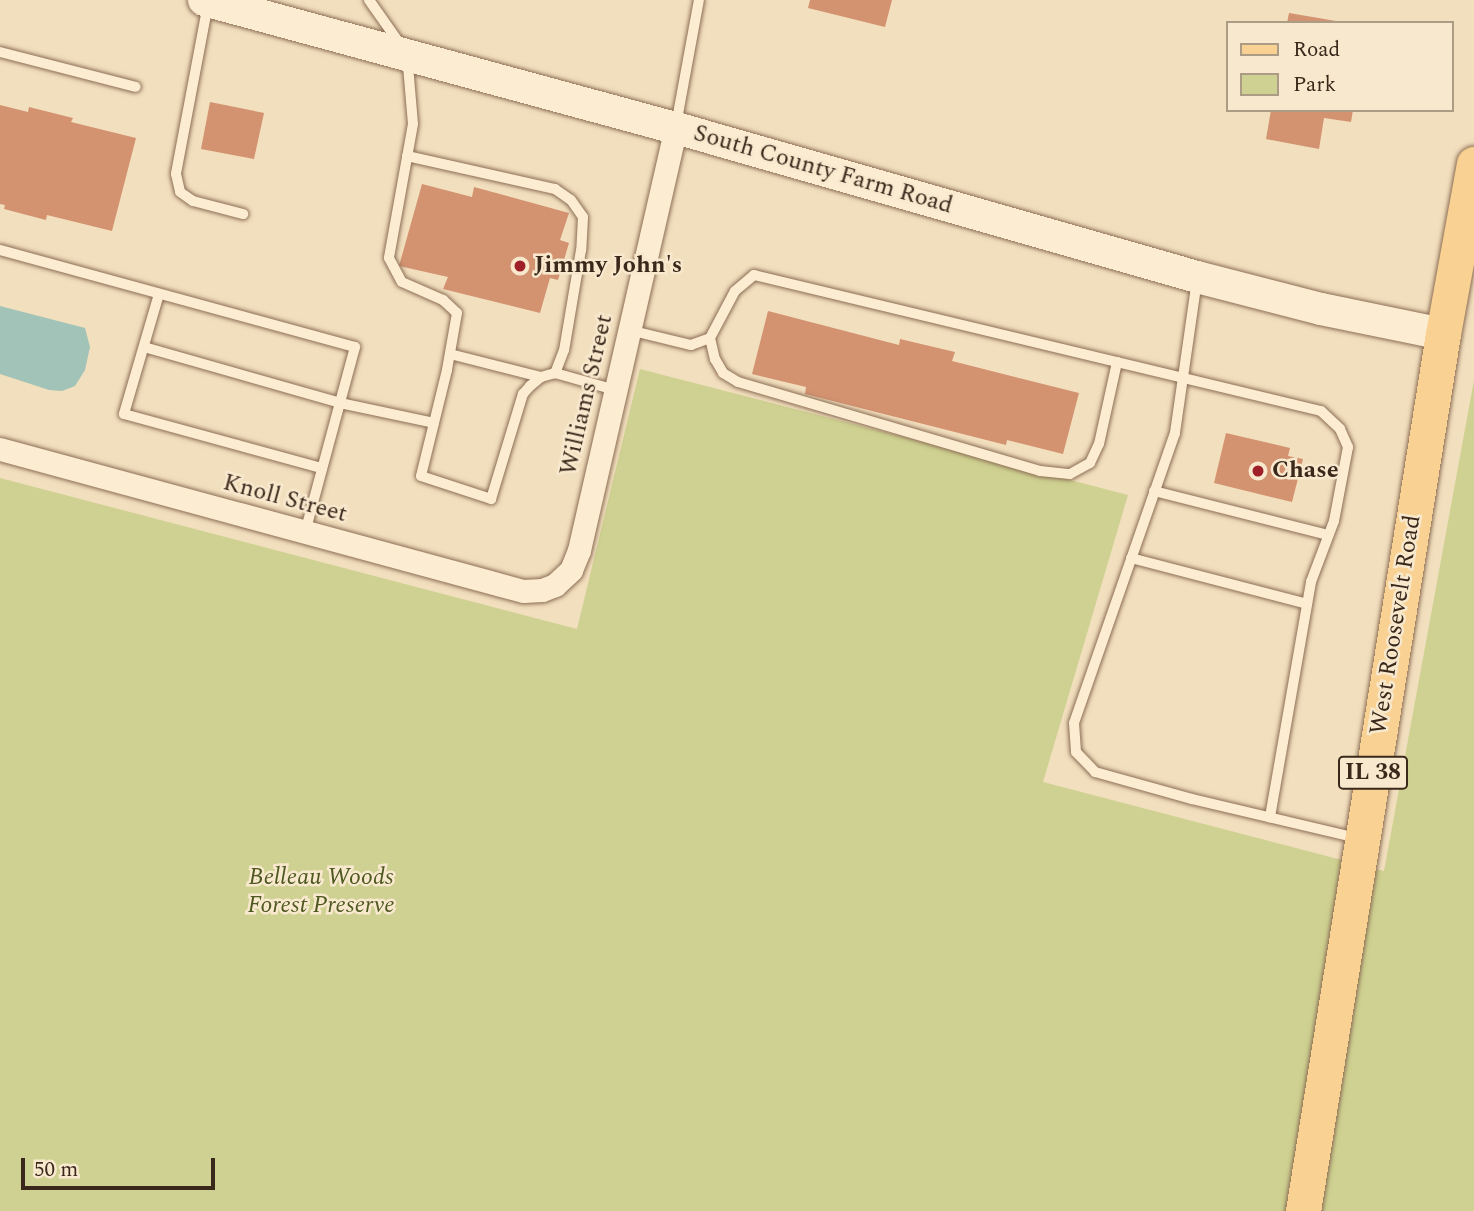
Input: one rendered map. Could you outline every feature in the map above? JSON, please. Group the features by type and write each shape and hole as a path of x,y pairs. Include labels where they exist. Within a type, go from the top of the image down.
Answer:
{"main road":[{"name":"South County Farm Road","path":"206,1 257,9 407,54 1197,277 1321,310 1443,334"},
{"name":"West Roosevelt Road","path":"1303,1211 1443,334 1474,164"}],"street":[{"name":"Williams Street","path":"555,585 571,570 579,550 676,128"},
{"name":"Knoll Street","path":"0,449 523,591 542,590 555,585"}],"lane":[{"path":"369,0 407,54 413,124 389,258 402,282 443,300 457,313 421,477 491,499 523,394 541,377 555,373 615,390"},
{"path":"676,128 699,0"},
{"path":"206,1 176,174 180,192 193,201 243,214"},
{"path":"0,52 136,87"},
{"path":"407,156 555,189 571,200 583,217 581,250 566,337 555,373"},
{"path":"0,250 355,347 305,532"},
{"path":"1117,362 1100,444 1090,463 1070,474 1040,471 738,382 723,373 715,359 710,338 735,291 754,275 1117,362 1183,378 1321,411 1340,429 1348,447 1337,509 1315,566 1270,817"},
{"path":"1197,277 1175,433 1074,723 1076,752 1095,772 1362,839"},
{"path":"159,294 124,414 322,468"},
{"path":"629,330 691,345 710,338"},
{"path":"144,347 340,403 434,424"},
{"path":"450,354 541,377"},
{"path":"1154,491 1328,535"},
{"path":"1131,558 1307,604"}],"green space":[{"name":"Belleau Woods Forest Preserve","path":"640,369 1128,495 1043,782 1384,871 1474,380 1474,1211 0,1211 0,478 577,629"}],"water":[{"path":"0,306 85,328 90,347 85,370 75,386 62,391 49,390 0,374"}],"building":[{"path":"810,0 892,0 885,27 808,8"},
{"path":"1289,13 1336,21 1287,21"},
{"path":"210,102 264,113 254,159 201,149"},
{"path":"0,105 28,112 29,107 73,118 71,122 136,138 112,231 47,215 46,220 4,209 5,205 0,204"},
{"path":"1271,112 1353,112 1351,122 1324,118 1319,149 1266,139"},
{"path":"422,184 472,197 474,187 569,213 560,240 569,243 558,280 550,278 540,313 443,289 448,277 399,266"},
{"path":"768,311 899,345 900,339 955,352 952,361 1079,393 1063,454 1007,440 1006,445 805,394 806,387 752,374"},
{"name":"Chase","path":"1226,433 1290,448 1288,456 1303,459 1292,502 1214,483"}],"place":[{"name":"Jimmy John's","path":"520,266"},
{"name":"Chase","path":"1258,471"}]}
